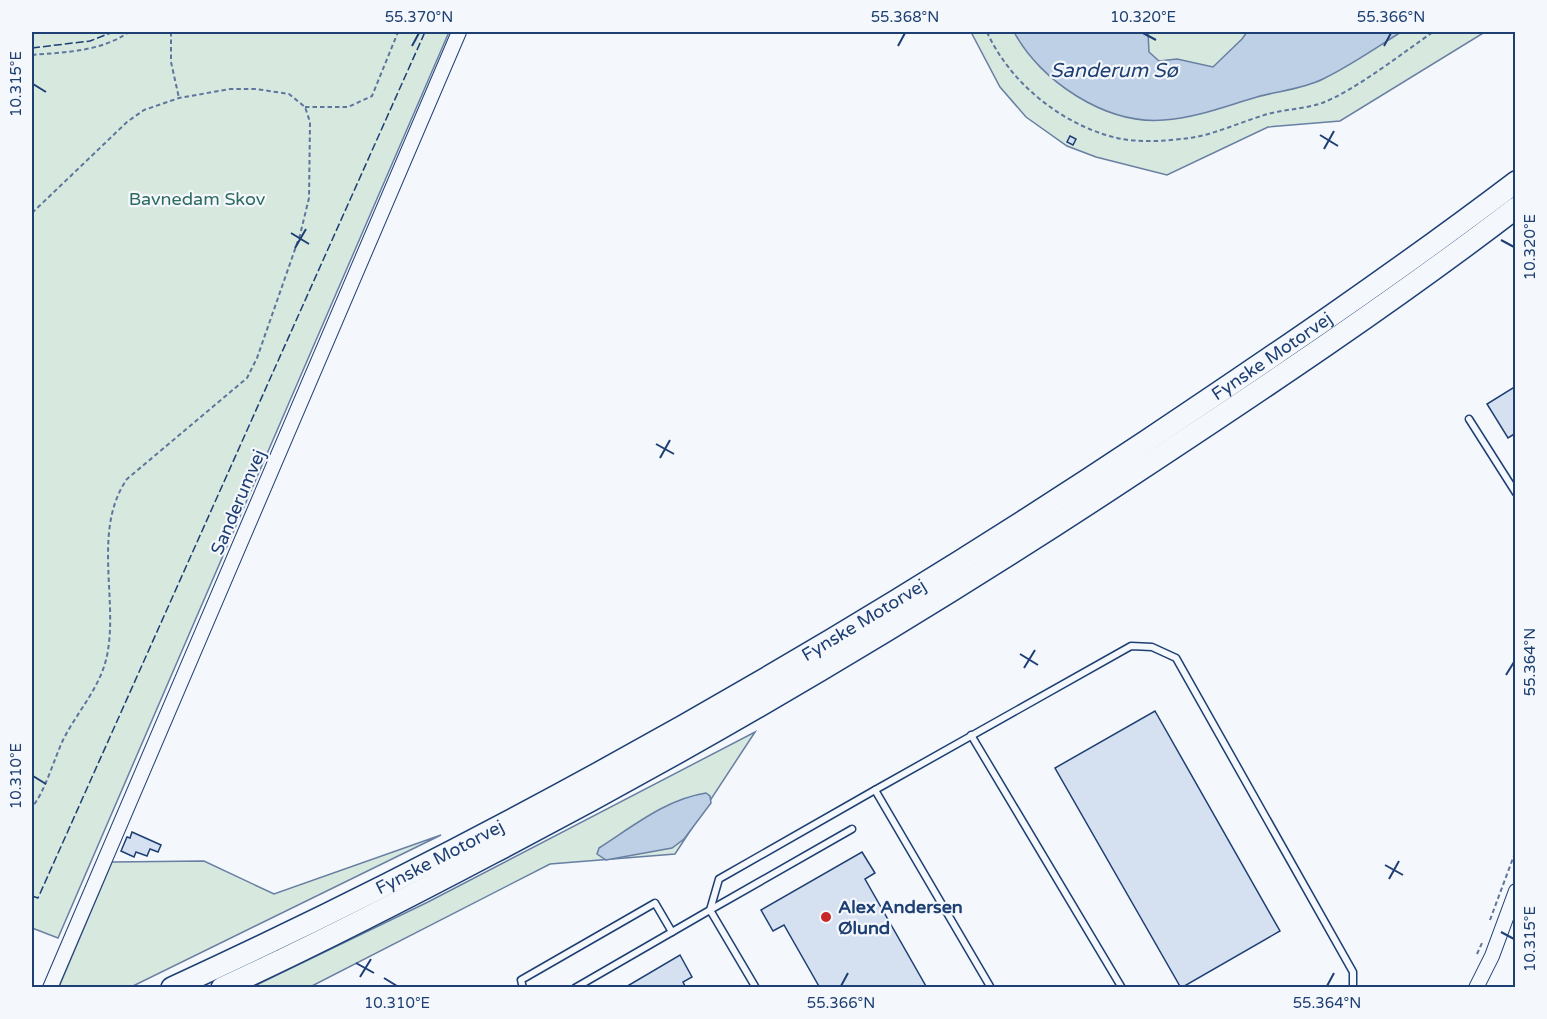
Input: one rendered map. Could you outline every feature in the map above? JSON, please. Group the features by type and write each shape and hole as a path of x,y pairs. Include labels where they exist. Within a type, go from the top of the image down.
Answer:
{"highway":[{"name":"Fynske Motorvej","path":"172,987 414,870 570,788 801,658 1041,511 1256,369 1515,182"},
{"name":"Fynske Motorvej","path":"222,987 413,894 569,813 702,739 892,628 1052,528 1277,380 1515,208"}],"street":[{"name":"Sanderumvej","path":"50,987 459,32"},
{"path":"1476,987 1492,956 1515,891"}],"lane":[{"path":"1469,419 1515,493"},
{"path":"756,987 710,910 719,879 1131,646 1152,647 1176,658 1353,972 1353,987"},
{"path":"971,735 1122,987"},
{"path":"875,790 991,987"},
{"path":"575,987 852,829"},
{"path":"523,987 521,980 655,903 672,932"}],"path":[{"path":"32,55 85,50 113,41 129,32"},
{"path":"171,32 171,62 179,98"},
{"path":"305,107 348,107 372,96 398,32"},
{"path":"987,32 1015,77 1047,104 1085,126 1117,138 1148,140 1191,138 1270,113 1321,103 1340,94 1433,32"},
{"path":"32,213 127,122 144,110 179,98 230,89 256,89 289,94 305,107 310,122 309,198 300,235 257,358 246,378 127,479 117,493 110,522 108,649 103,673 64,738 32,807"},
{"path":"1489,922 1515,850"},
{"path":"1476,957 1483,940"}],"green space":[{"name":"Bavnedam Skov","path":"32,32 449,32 58,938 32,928"},
{"path":"971,32 1485,32 1340,121 1268,127 1167,175 1096,157 1067,146 1026,117 1000,87"},
{"path":"755,732 675,854 550,864 310,987 250,988 428,902"},
{"path":"441,835 131,987 59,987 112,862 204,861 274,894"}],"water":[{"name":"Sanderum Sø","path":"1014,32 1148,32 1149,52 1159,61 1177,59 1213,67 1247,32 1401,32 1333,74 1299,88 1176,119 1142,120 1098,107 1058,83 1040,67"},
{"path":"706,793 710,796 711,803 684,839 672,848 606,860 597,854 599,848 650,815 677,801"}],"building":[{"path":"1070,136 1076,139 1073,145 1067,142"},
{"path":"1516,386 1516,433 1508,438 1487,404"},
{"path":"1155,711 1280,931 1181,988 1055,768"},
{"path":"132,832 161,845 158,852 150,849 147,856 136,852 134,857 121,851 127,837 130,838"},
{"name":"Alex Andersen Ølund","path":"862,852 875,873 865,879 927,988 820,988 784,925 773,931 761,910"},
{"path":"680,955 692,977 683,982 686,988 624,988"}],"fence":[{"path":"32,48 90,41 113,32"},
{"path":"32,896 38,898 425,32"}],"place":[{"name":"Alex Andersen Ølund","path":"826,917"}]}
